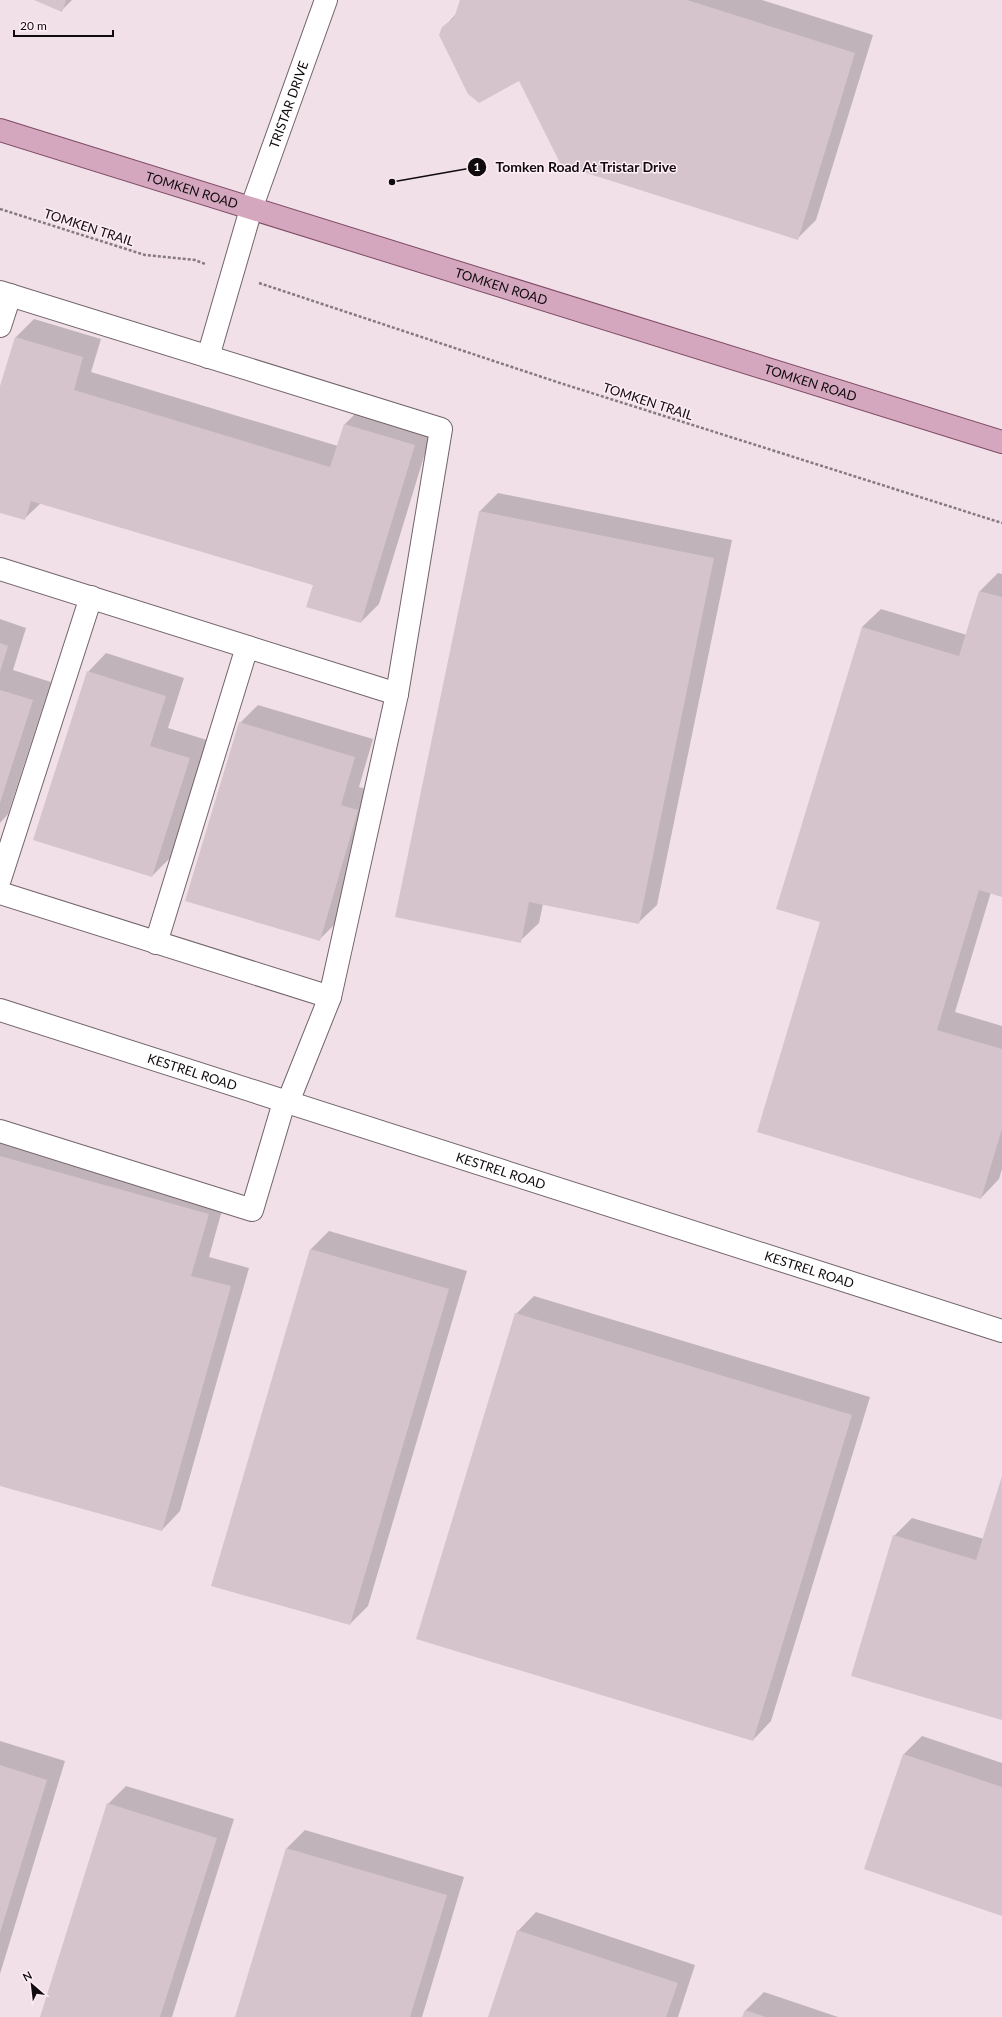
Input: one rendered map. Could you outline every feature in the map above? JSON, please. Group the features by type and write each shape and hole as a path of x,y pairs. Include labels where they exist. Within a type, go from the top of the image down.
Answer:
{"main road":[{"name":"TOMKEN ROAD","path":"0,130 1002,442"}],"street":[{"name":"TRISTAR DRIVE","path":"208,357 251,209 326,0"},
{"path":"0,326 5,294 441,429 397,694 330,997 288,1102 282,1109 252,1210 0,1131"},
{"path":"0,569 397,694"},
{"path":"0,880 91,597"},
{"path":"156,942 247,646"},
{"path":"0,893 330,997"},
{"name":"KESTREL ROAD","path":"0,1010 1002,1331"}],"path":[{"name":"TOMKEN TRAIL","path":"0,209 145,256 173,258"},
{"name":"TOMKEN TRAIL","path":"290,294 560,383 1002,523"}],"building":[{"path":"34,0 66,0 62,12"},
{"path":"460,0 687,0 855,53 798,240 561,165 519,81 479,103 468,94 439,35 442,27 454,18"},
{"path":"15,337 83,357 74,390 330,467 344,424 415,445 361,623 306,607 313,585 31,501 25,520 0,513 0,386"},
{"path":"479,511 714,558 639,924 529,902 521,943 395,917"},
{"path":"979,591 1002,597 1002,897 979,890 937,1030 1002,1049 1002,1129 981,1199 757,1132 820,922 776,909 862,627 959,656"},
{"path":"0,643 8,646 0,672"},
{"path":"87,671 166,696 150,746 190,758 152,877 33,840"},
{"path":"0,690 33,700 0,803"},
{"path":"239,722 355,757 341,805 358,810 320,941 185,901"},
{"path":"0,1156 209,1214 191,1276 231,1286 162,1531 0,1486"},
{"path":"310,1249 449,1289 350,1625 211,1586"},
{"path":"515,1313 852,1415 753,1741 416,1639"},
{"path":"1002,1476 1002,1720 851,1676 893,1535 976,1560"},
{"path":"903,1754 1002,1787 1002,1916 864,1869"},
{"path":"0,1765 47,1780 0,1933"},
{"path":"107,1803 217,1838 160,2017 40,2017"},
{"path":"286,1848 447,1895 410,2017 235,2017"},
{"path":"517,1930 678,1983 666,2017 488,2017"},
{"path":"745,2010 766,2017 742,2017"}],"place":[{"name":"Tomken Road At Tristar Drive","path":"392,182"}]}
